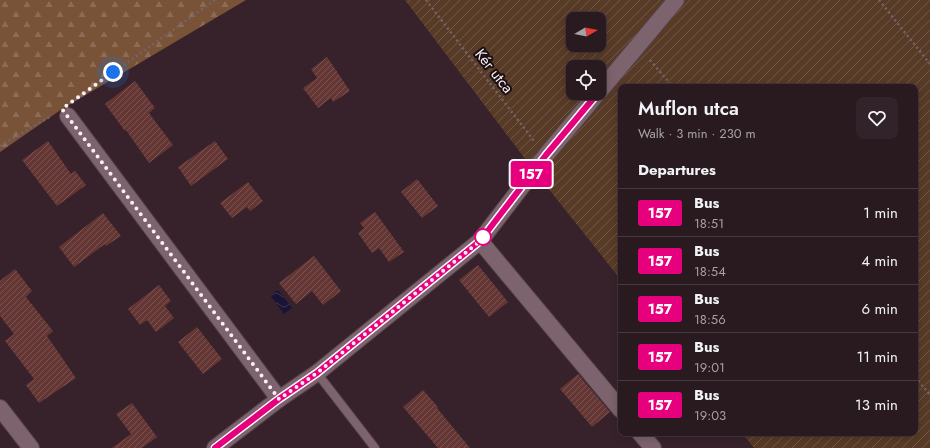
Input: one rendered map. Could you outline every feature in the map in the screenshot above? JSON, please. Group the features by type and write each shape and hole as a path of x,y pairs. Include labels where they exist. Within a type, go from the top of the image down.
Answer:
{"street":[{"path":"606,83 676,0"},
{"path":"215,448 279,399 317,373 480,241 546,155 591,100"},
{"path":"65,112 279,399"},
{"path":"480,241 618,406"},
{"path":"0,408 31,448"},
{"path":"643,436 653,448"}],"lane":[{"path":"317,373 376,448"}],"path":[{"path":"0,146 65,112 215,0"},
{"name":"Kér utca","path":"426,0 546,155"},
{"path":"879,0 930,64"},
{"path":"638,45 670,84"},
{"path":"918,381 930,395"}],"green space":[{"path":"0,0 246,0 62,109 0,152"}],"shaded area":[{"path":"405,0 930,0 930,448 754,448 744,436 918,436 918,84 618,84 618,276 532,168"}],"water":[{"path":"278,290 292,308 284,314 270,295"}],"building":[{"path":"327,57 350,91 333,102 331,98 318,108 303,88 317,78 311,69"},
{"path":"135,81 155,108 149,113 173,145 149,163 126,130 125,131 105,104"},
{"path":"48,141 71,174 75,171 86,185 57,206 22,160"},
{"path":"215,141 228,159 191,186 178,167"},
{"path":"417,179 438,206 422,218 401,192"},
{"path":"248,182 263,201 250,211 247,207 232,218 220,203"},
{"path":"375,212 404,252 389,262 379,248 372,253 358,233 364,228 360,223"},
{"path":"103,213 121,236 106,246 105,244 74,267 59,247"},
{"path":"314,256 341,291 323,305 312,291 296,304 279,283"},
{"path":"478,265 508,302 489,317 459,280"},
{"path":"15,269 32,291 26,297 53,331 47,336 76,378 39,403 26,385 34,379 5,341 14,334 0,316 0,281"},
{"path":"159,285 171,301 165,306 174,318 156,332 147,320 140,325 128,309"},
{"path":"197,327 222,359 203,374 178,342"},
{"path":"578,374 610,412 592,427 560,389"},
{"path":"423,390 470,448 438,448 403,407"},
{"path":"132,403 157,437 142,448 112,448 131,434 116,414"}],"bus line":[{"name":"157","path":"215,448 279,399 317,373 480,241 546,155 592,100"}],"route":[{"path":"113,72 62,109 279,399 317,373 483,237"}]}
